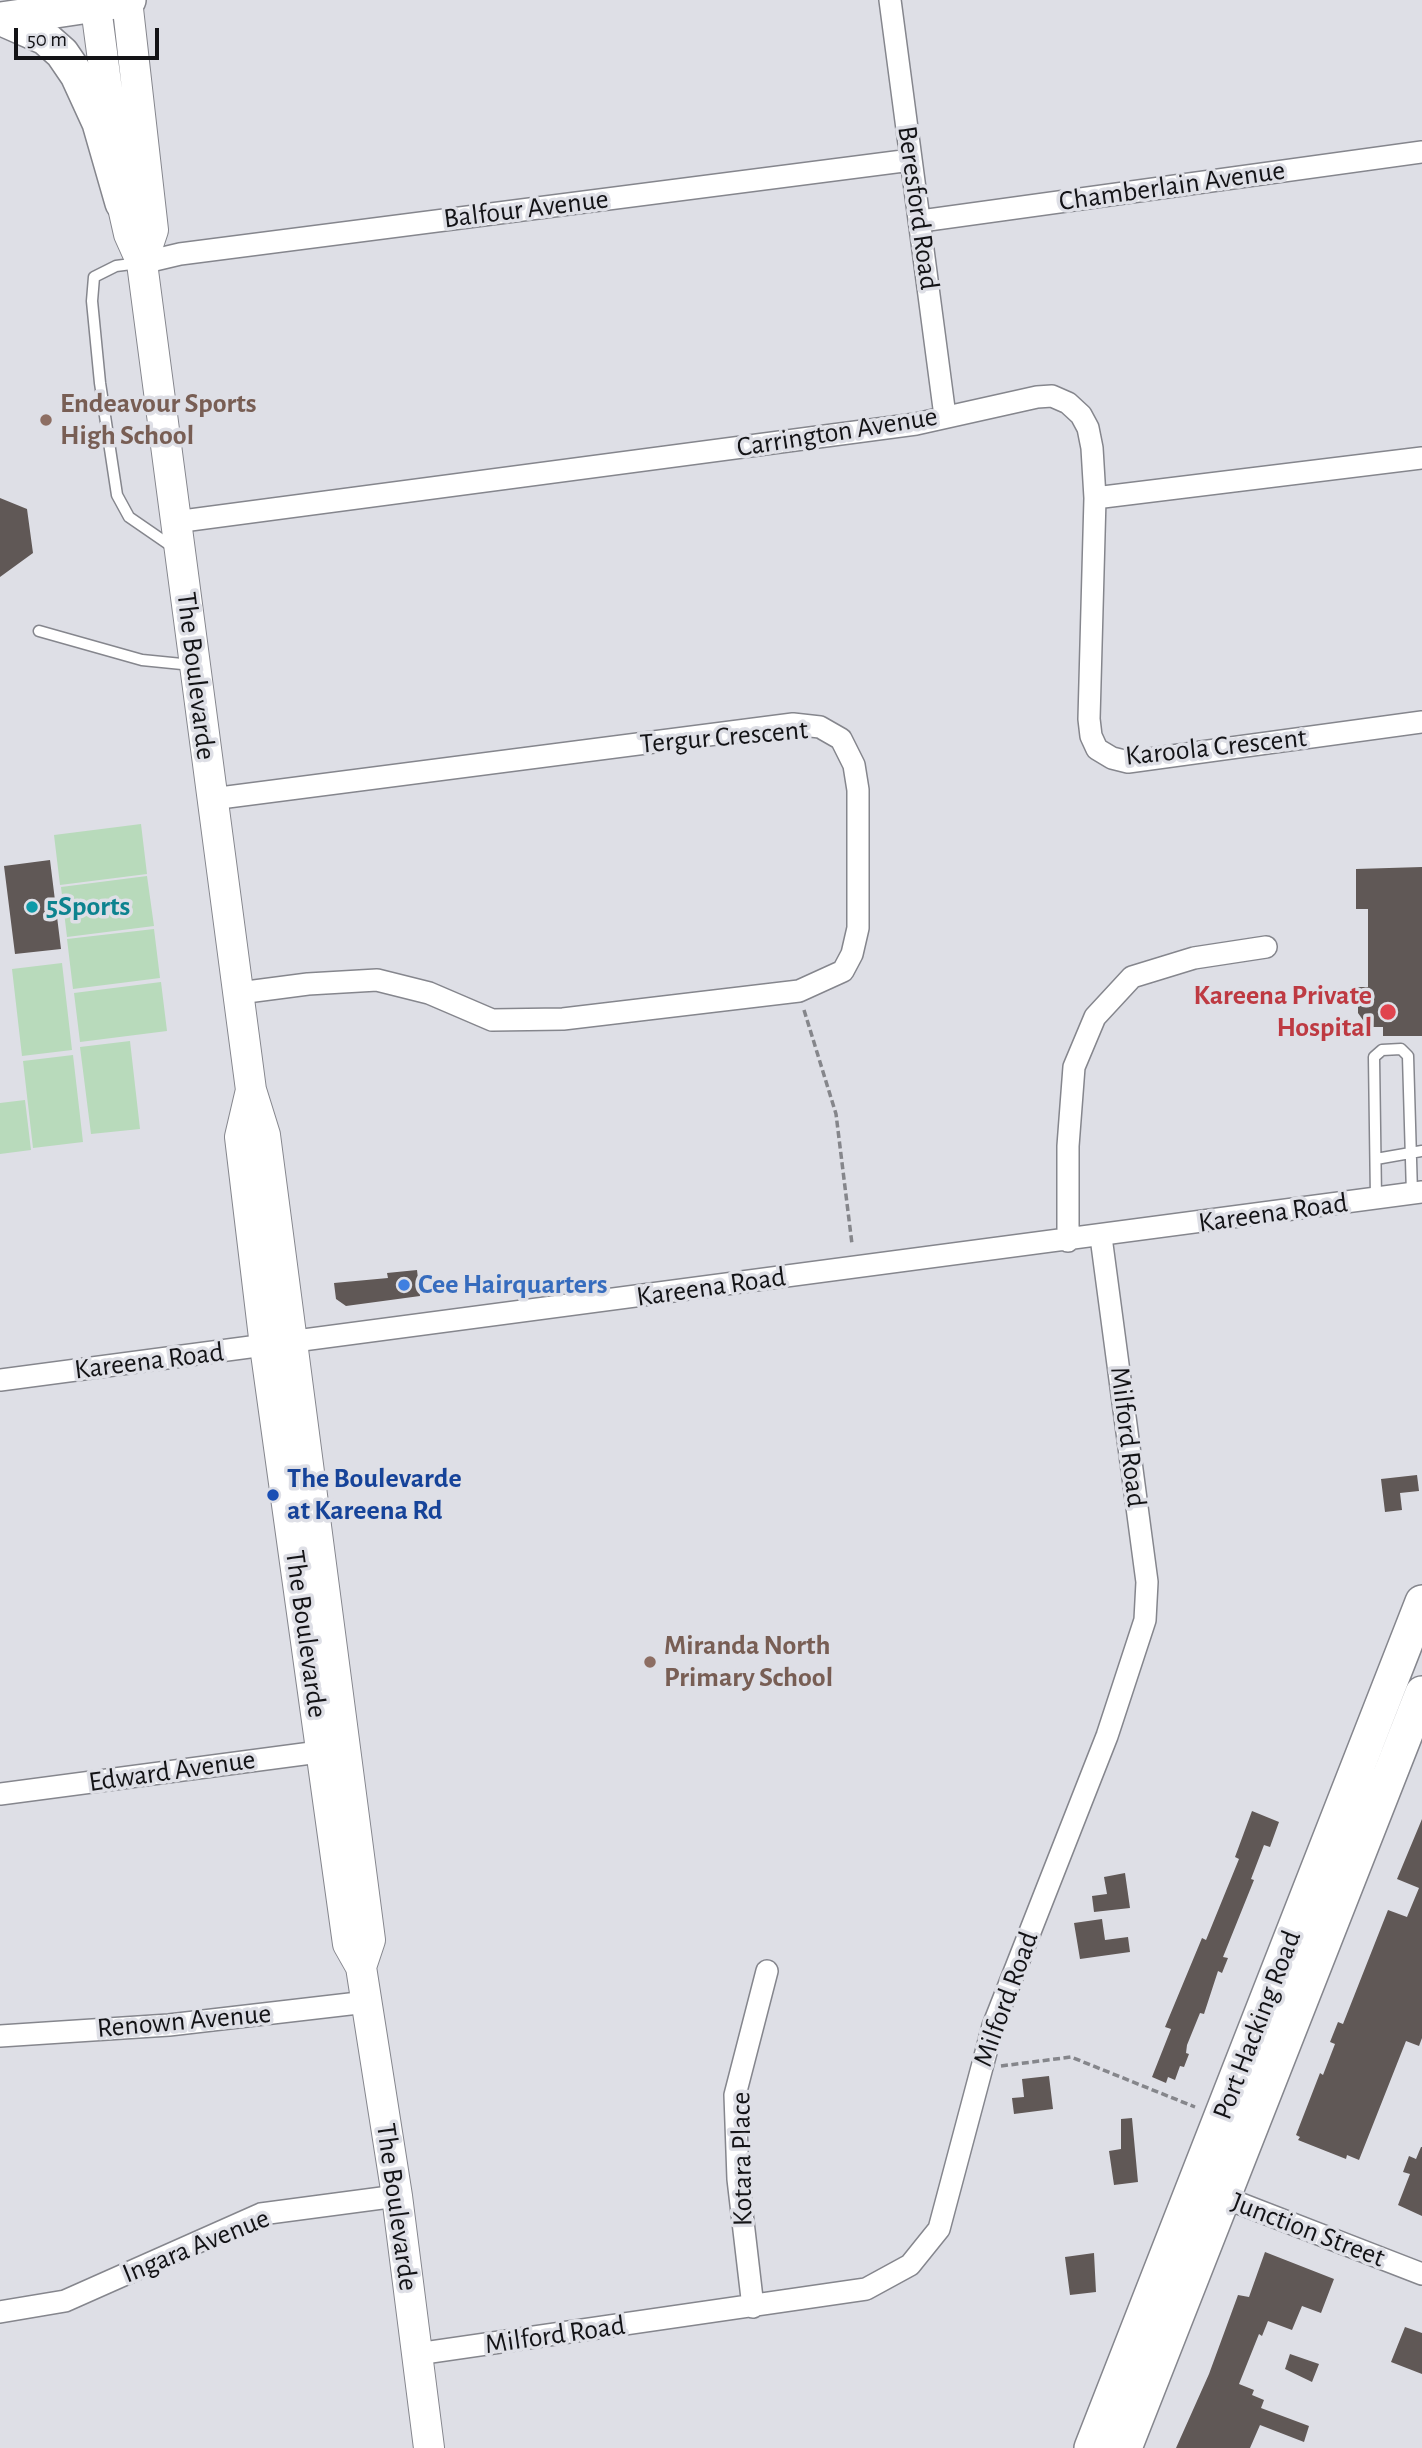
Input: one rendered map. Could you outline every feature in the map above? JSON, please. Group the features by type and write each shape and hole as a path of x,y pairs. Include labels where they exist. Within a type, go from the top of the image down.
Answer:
{"main road":[{"path":"1,20 115,1"},
{"name":"The Boulevarde","path":"115,1 122,203 129,234 142,263 251,1090 240,1138 278,1345 333,1750 370,1940 361,1967 397,2196 429,2448"},
{"name":"The Boulevarde","path":"115,1 153,230 142,263"},
{"path":"1,20 45,38 62,53 77,75 99,123 122,203"},
{"name":"Port Hacking Road","path":"1125,2448 1209,2192 1422,1602"},
{"name":"Port Hacking Road","path":"1091,2448 1209,2192 1422,1693"}],"street":[{"name":"Beresford Road","path":"890,0 945,416"},
{"name":"Chamberlain Avenue","path":"921,221 1422,152"},
{"name":"Balfour Avenue","path":"142,263 180,254 911,160"},
{"name":"Carrington Avenue","path":"175,522 916,424 1052,396 1068,403 1088,428 1095,498"},
{"path":"1095,498 1422,458"},
{"name":"Karoola Crescent","path":"1095,498 1089,719 1091,736 1097,749 1112,758 1128,762 1422,723"},
{"name":"Tergur Crescent","path":"212,799 793,724 820,727 841,739 854,765 858,790 858,928 852,954 843,971 799,991 563,1019 492,1020 429,993 377,980 322,982 239,993"},
{"path":"1068,1241 1068,1146 1074,1067 1095,1017 1132,977 1194,958 1266,947"},
{"name":"Kareena Road","path":"0,1380 1101,1237 1417,1193"},
{"name":"Milford Road","path":"417,2354 866,2289 901,2273 925,2250 946,2212 981,2062 1107,1736 1145,1620 1147,1582 1101,1237"},
{"name":"Edward Avenue","path":"0,1794 333,1750"},
{"name":"Kotara Place","path":"753,2307 738,2179 734,2095 767,1971"},
{"name":"Renown Avenue","path":"0,2036 169,2025 367,2002"},
{"name":"Junction Street","path":"1209,2192 1422,2274"},
{"name":"Ingara Avenue","path":"0,2312 65,2301 261,2214 397,2196"}],"lane":[{"path":"142,263 116,267 94,277 92,301 100,383 117,495 129,517 180,552"},
{"path":"39,631 142,660 195,665"},
{"path":"1376,1199 1374,1057 1382,1049 1401,1049 1408,1056 1417,1193"},
{"path":"1376,1159 1416,1152"}],"path":[{"path":"799,991 836,1114 852,1244"},
{"path":"981,2062 999,2066 1071,2057 1195,2107"}],"green space":[{"path":"141,824 147,874 60,885 54,835"},
{"path":"147,876 154,926 67,937 61,887"},
{"path":"154,929 160,978 73,989 67,939"},
{"path":"62,963 72,1050 22,1056 12,969"},
{"path":"161,982 167,1031 80,1042 74,993"},
{"path":"130,1041 140,1129 91,1134 80,1047"},
{"path":"73,1055 83,1142 33,1148 23,1061"},
{"path":"25,1100 31,1150 0,1154 0,1103"}],"building":[{"path":"0,498 27,509 33,553 0,577"},
{"name":"5Sports","path":"50,860 61,949 15,954 4,866"},
{"path":"1422,867 1422,1036 1383,1036 1383,1027 1368,1027 1358,1013 1358,987 1368,987 1368,909 1356,909 1356,869"},
{"path":"417,1270 420,1296 346,1306 336,1299 334,1283 388,1278 387,1273"},
{"path":"1417,1475 1419,1491 1400,1493 1402,1510 1385,1512 1381,1479"},
{"path":"1252,1811 1279,1822 1270,1847 1264,1845 1251,1879 1254,1880 1223,1957 1228,1958 1222,1973 1218,1971 1204,2014 1200,2013 1187,2045 1186,2053 1189,2054 1184,2067 1180,2066 1175,2080 1168,2077 1166,2083 1152,2077 1171,2029 1165,2027 1202,1938 1206,1940 1239,1859 1235,1857"},
{"path":"1422,1819 1422,2038 1419,2046 1406,2041 1359,2160 1347,2155 1346,2159 1298,2140 1300,2137 1296,2135 1320,2073 1323,2075 1335,2044 1330,2042 1338,2022 1343,2024 1388,1910 1407,1917 1419,1888 1397,1879"},
{"path":"1125,1873 1130,1908 1094,1912 1092,1896 1107,1894 1104,1877"},
{"path":"1102,1919 1105,1940 1128,1937 1130,1952 1080,1959 1074,1923"},
{"path":"1049,2076 1053,2109 1014,2114 1012,2098 1024,2097 1022,2079"},
{"path":"1132,2118 1138,2182 1114,2185 1109,2151 1121,2149 1121,2119"},
{"path":"1421,2147 1422,2216 1398,2205 1410,2174 1403,2172 1409,2156 1416,2159"},
{"path":"1265,2252 1334,2279 1321,2313 1302,2306 1292,2330 1268,2321 1262,2336 1259,2334 1239,2384 1254,2390 1252,2395 1264,2400 1261,2408 1309,2426 1304,2442 1260,2425 1250,2448 1176,2448 1209,2374 1238,2295 1249,2297"},
{"path":"1094,2253 1096,2292 1070,2295 1065,2257"},
{"path":"1405,2327 1422,2333 1422,2374 1391,2362"},
{"path":"1290,2354 1319,2364 1312,2382 1285,2369"}],"place":[{"name":"Endeavour Sports High School","path":"46,420"},
{"name":"5Sports","path":"32,907"},
{"name":"Kareena Private Hospital","path":"1388,1012"},
{"name":"Cee Hairquarters","path":"404,1285"},
{"name":"The Boulevarde at Kareena Rd","path":"273,1495"},
{"name":"Miranda North Primary School","path":"650,1662"}]}
